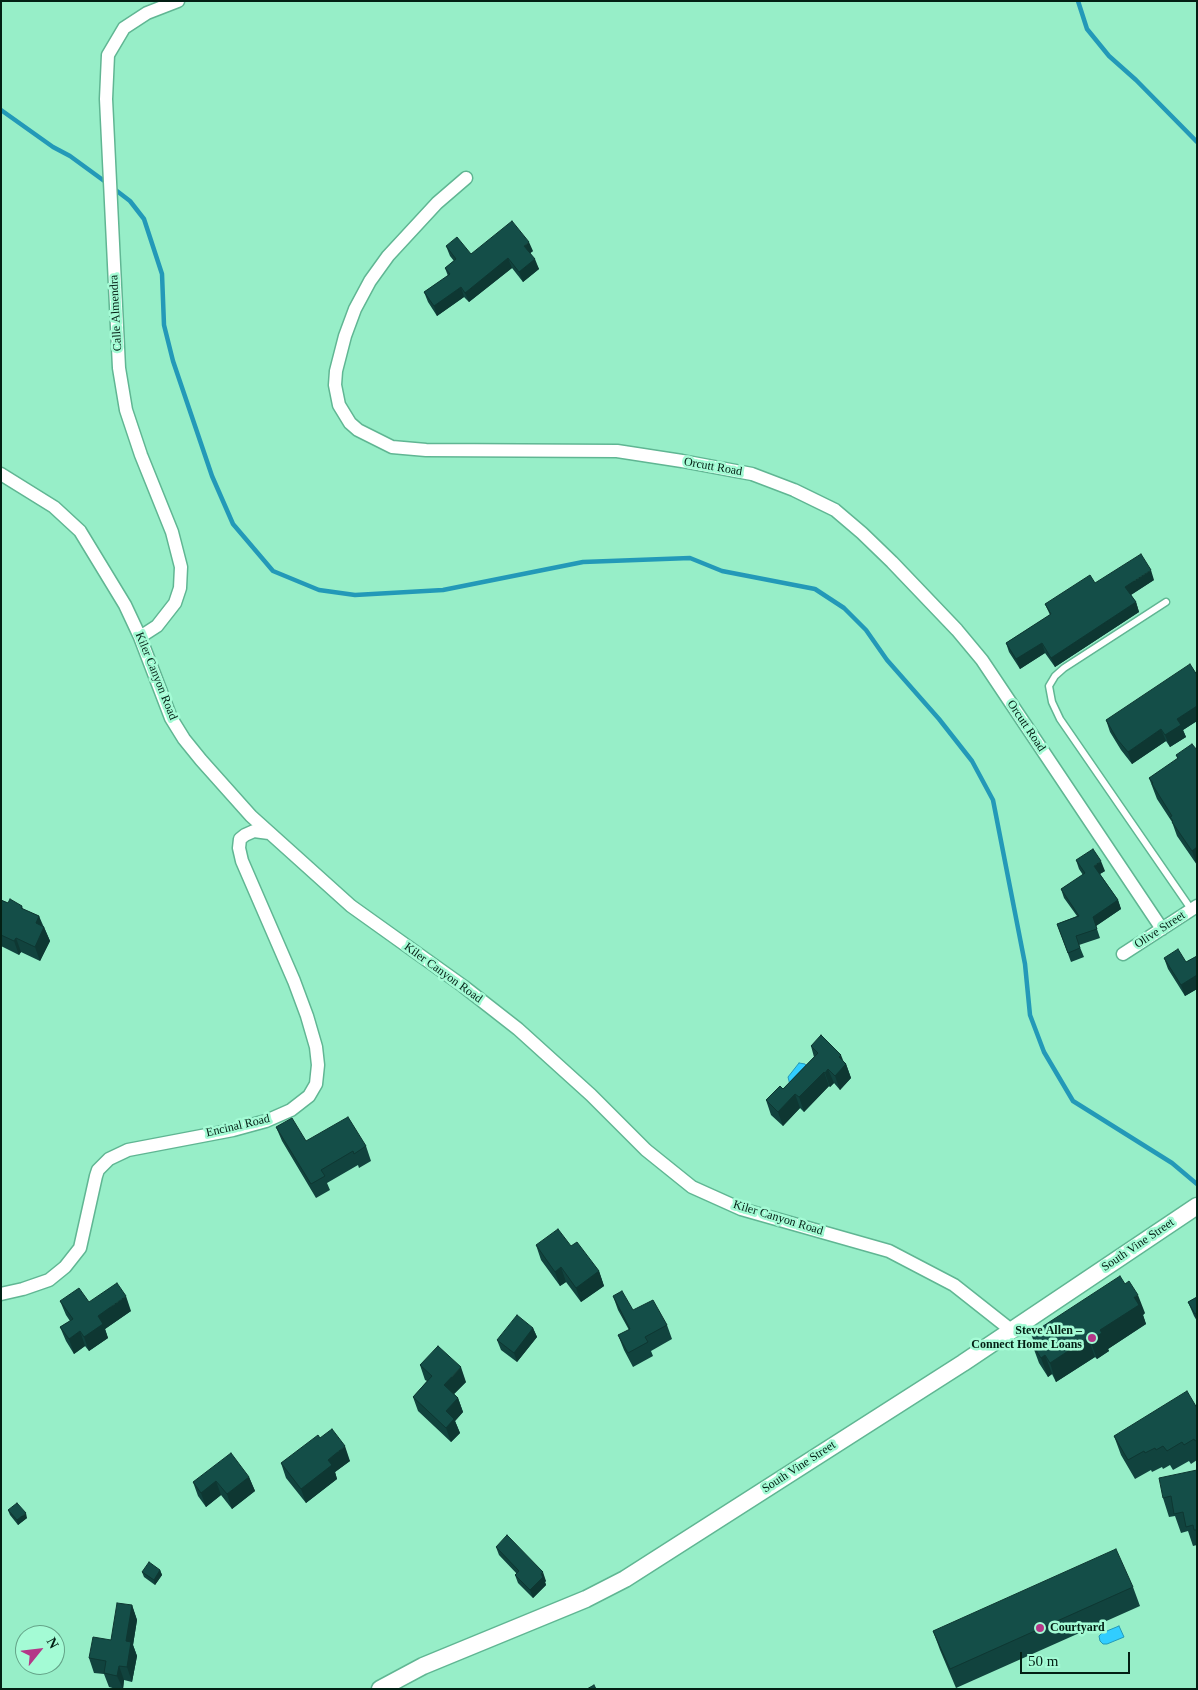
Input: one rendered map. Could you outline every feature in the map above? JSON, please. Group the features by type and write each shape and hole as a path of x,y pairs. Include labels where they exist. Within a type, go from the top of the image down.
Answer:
{"street":[{"name":"Calle Almendra","path":"140,637 157,626 175,603 180,588 181,567 172,532 140,455 126,410 119,368 106,99 108,55 124,28 147,13 178,1"},
{"name":"Orcutt Road","path":"466,178 437,202 388,256 370,280 355,309 345,336 335,385 339,405 350,423 358,430 392,447 426,450 616,451 682,461 752,474 794,490 835,510 892,562 957,630 982,660 1162,929"},
{"name":"Kiler Canyon Road","path":"1,474 54,507 80,531 125,605 140,637 172,718 184,739 207,767 268,833 351,906 463,986 518,1029 591,1095 646,1150 692,1187 742,1209 889,1251 954,1285 1011,1330"},
{"name":"Encinal Road","path":"1,1294 49,1280 65,1267 80,1248 96,1176 98,1170 108,1159 128,1150 233,1130 266,1121 291,1110 309,1096 316,1084 318,1065 316,1047 306,1016 294,981 242,862 239,848 240,839 245,835 254,831 268,833"},
{"name":"Olive Street","path":"1123,954 1194,908"},
{"name":"South Vine Street","path":"380,1689 423,1666 580,1601 625,1579 963,1363 1197,1206"}],"lane":[{"path":"1166,602 1064,668 1055,676 1049,686 1052,702 1060,719 1194,908"}],"water":[{"path":"799,1063 805,1064 809,1070 790,1085 788,1077"},
{"path":"1119,1626 1124,1637 1107,1644 1103,1644 1100,1641 1099,1636 1102,1633"}],"building":[{"path":"512,221 529,242 524,246 535,259 519,272 508,258 465,293 461,287 434,306 424,292 450,274 445,268 456,259 446,246 457,237 471,254"},
{"path":"1141,554 1151,570 1125,587 1136,602 1051,658 1042,643 1016,659 1006,643 1051,614 1045,604 1090,575 1095,583"},
{"path":"1190,664 1197,675 1197,706 1177,719 1181,725 1165,735 1161,729 1128,752 1117,739 1106,720"},
{"path":"1192,744 1197,750 1197,847 1192,851 1172,822 1170,817 1172,816 1149,778 1178,758 1176,755"},
{"path":"1093,849 1101,861 1094,866 1118,900 1093,917 1097,929 1076,936 1080,948 1068,953 1057,924 1079,916 1061,889 1085,873 1076,860"},
{"path":"10,899 22,906 21,908 39,916 36,923 44,927 35,947 16,938 14,941 1,935 1,900 8,903"},
{"path":"1178,949 1186,962 1197,956 1197,975 1181,985 1164,958"},
{"path":"821,1035 841,1055 839,1057 846,1064 835,1076 828,1069 799,1097 795,1094 778,1112 766,1100 780,1086 783,1089 818,1053 811,1046"},
{"path":"348,1117 366,1146 354,1154 353,1151 321,1170 325,1176 311,1184 276,1127 292,1118 306,1141"},
{"path":"558,1229 571,1246 577,1242 599,1271 576,1288 561,1267 555,1272 536,1245"},
{"path":"1120,1276 1125,1284 1129,1281 1138,1295 1134,1297 1139,1305 1100,1330 1102,1333 1090,1340 1088,1338 1050,1363 1045,1355 1041,1358 1032,1344 1036,1341 1031,1334"},
{"path":"117,1283 126,1296 98,1316 103,1324 84,1337 80,1331 69,1339 60,1327 73,1319 60,1301 79,1288 89,1302"},
{"path":"622,1291 633,1310 653,1300 667,1325 645,1337 648,1342 628,1353 618,1335 630,1329 613,1296"},
{"path":"1197,1297 1197,1313 1195,1314 1188,1302"},
{"path":"517,1315 533,1328 514,1353 497,1340"},
{"path":"438,1346 461,1367 444,1385 458,1398 446,1411 454,1419 446,1428 413,1397 432,1376 420,1365"},
{"path":"1187,1391 1197,1408 1197,1440 1195,1441 1194,1439 1184,1445 1182,1442 1167,1451 1163,1446 1145,1453 1144,1451 1128,1460 1114,1436"},
{"path":"332,1429 345,1446 328,1460 332,1465 301,1489 281,1463 318,1435 320,1438"},
{"path":"231,1453 249,1477 227,1494 216,1481 201,1493 193,1482"},
{"path":"1197,1470 1197,1530 1194,1530 1193,1525 1186,1527 1183,1512 1174,1514 1171,1496 1163,1498 1159,1478"},
{"path":"17,1503 26,1513 17,1520 8,1510"},
{"path":"507,1535 543,1572 541,1574 543,1577 530,1590 515,1575 519,1571 496,1547"},
{"path":"1116,1549 1133,1587 950,1669 933,1631"},
{"path":"149,1562 160,1570 154,1580 142,1572"},
{"path":"117,1603 132,1605 126,1641 131,1642 127,1667 119,1666 117,1676 104,1673 106,1661 89,1658 93,1637 111,1640"},
{"path":"594,1685 596,1689 587,1689"}],"waterway":[{"path":"1078,1 1087,29 1109,56 1136,80 1197,142"},
{"path":"1,110 107,183"},
{"path":"113,188 130,201 144,219 162,274 164,325 173,361 212,476 233,524 273,571 319,590 355,595 443,590 583,562 690,558 722,571 815,589 844,608 866,630 887,660 939,719 972,761 993,800 1025,964 1030,1015 1044,1052 1073,1101 1172,1163 1197,1184"}],"place":[{"name":"Steve Allen – Connect Home Loans","path":"1092,1338"},
{"name":"Courtyard","path":"1040,1628"}]}
